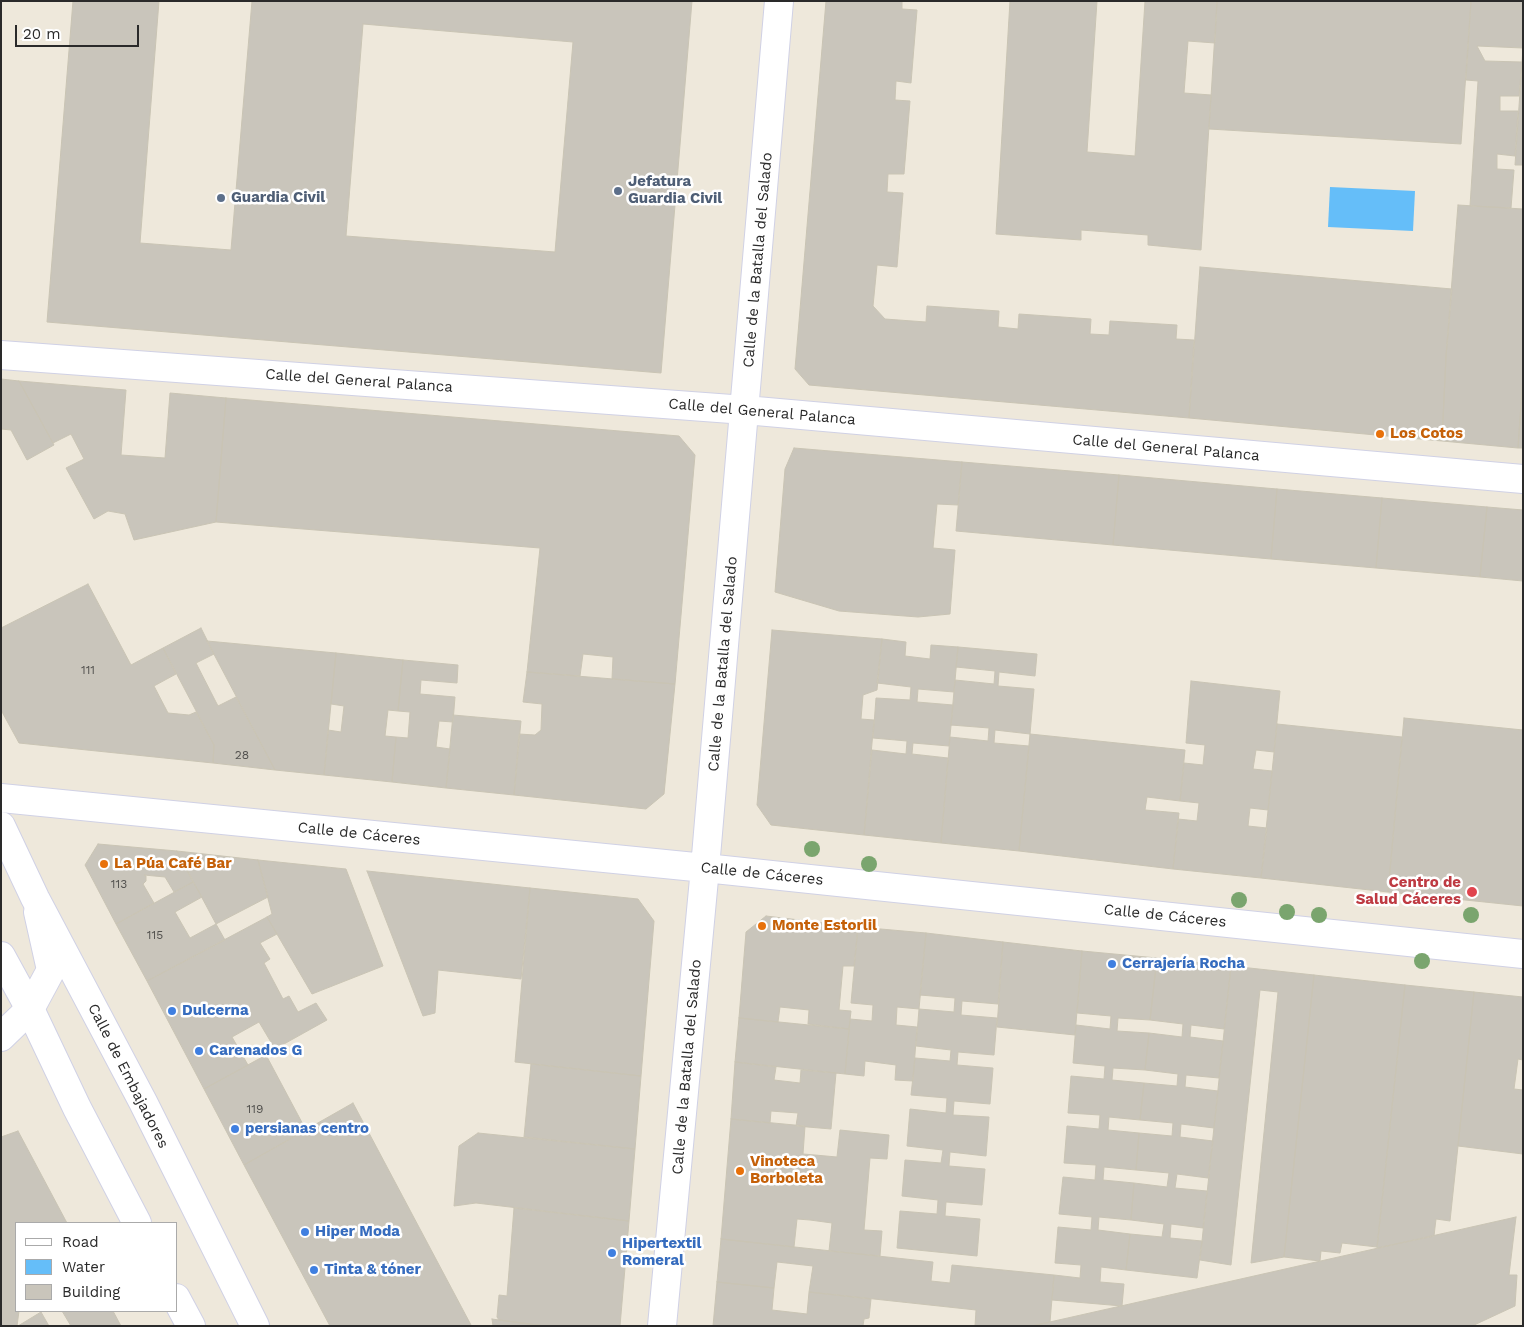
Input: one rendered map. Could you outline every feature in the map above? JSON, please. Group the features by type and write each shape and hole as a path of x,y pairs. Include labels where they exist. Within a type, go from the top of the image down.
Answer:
{"street":[{"name":"Calle de la Batalla del Salado","path":"662,1326 705,868 779,1"},
{"name":"Calle del General Palanca","path":"1,354 745,410 1523,479"},
{"name":"Calle de Cáceres","path":"1,798 705,868 1523,954"},
{"name":"Calle de Embajadores","path":"1,826 35,898 143,1102 255,1326"},
{"path":"1,1037 30,1009 51,970 35,898"},
{"path":"1,956 30,1009 77,1108 136,1222"},
{"path":"178,1302 190,1326"}],"water":[{"path":"1330,187 1415,191 1413,231 1328,227"}],"building":[{"name":"Jefatura Guardia Civil","path":"73,1 159,1 140,243 231,250 252,1 692,1 661,373 47,322","holes":["363,24 573,42 555,252 346,236"]},
{"path":"826,1 902,1 902,9 917,10 911,83 896,81 895,100 910,101 904,174 888,174 887,192 903,193 897,267 877,265 873,306 885,319 926,322 927,306 999,311 998,327 1018,329 1019,314 1091,319 1090,334 1109,335 1110,321 1177,325 1176,339 1194,340 1189,418 809,385 795,369"},
{"path":"1010,1 1097,1 1087,152 1135,156 1145,1 1217,1 1215,43 1188,41 1184,93 1211,95 1201,250 1148,245 1148,235 1081,230 1081,240 996,234"},
{"path":"1217,1 1471,1 1461,144 1209,129"},
{"path":"1471,1 1523,1 1523,48 1477,46 1485,61 1522,62 1519,96 1500,96 1500,111 1518,111 1515,156 1497,154 1497,169 1514,170 1511,208 1470,206 1478,81 1466,80"},
{"path":"1523,48 1523,165 1515,165"},
{"path":"1458,205 1523,209 1523,376 1518,448 1442,441 1446,356"},
{"path":"1200,267 1452,289 1446,356 1442,441 1189,418"},
{"path":"1523,376 1523,448 1518,448"},
{"path":"1,379 19,381 54,445 27,460 11,430 1,429"},
{"path":"19,381 126,390 121,455 165,458 170,393 226,398 216,522 134,540 125,514 108,511 94,519 66,468 84,459 71,434 53,443"},
{"path":"226,398 679,436 695,455 675,684 612,679 613,657 583,654 580,676 527,672 540,548 216,522"},
{"path":"794,448 962,462 958,505 937,504 933,548 955,550 950,614 918,617 839,611 775,592 785,469"},
{"path":"962,462 1119,475 1113,545 956,531"},
{"path":"1119,475 1277,489 1271,559 1113,545"},
{"path":"1277,489 1382,498 1376,568 1271,559"},
{"path":"1382,498 1487,507 1480,577 1376,568"},
{"path":"1487,507 1523,510 1523,581 1480,577"},
{"path":"88,584 131,665 163,648 176,674 154,686 168,713 189,715 196,712 214,745 213,763 19,743 1,710 1,628"},
{"path":"201,628 214,654 196,663 218,706 236,697 275,770 213,763 214,745 163,648"},
{"path":"772,630 882,639 877,690 863,695 861,719 874,720 864,835 771,825 757,805"},
{"path":"882,639 906,642 905,656 930,659 931,645 958,647 954,692 918,689 917,702 953,705 949,746 913,743 912,754 948,758 941,843 864,835 872,750 906,754 907,741 873,738 876,698 910,700 911,687 877,683"},
{"path":"207,641 336,653 324,775 275,770"},
{"path":"958,647 1037,654 1035,676 999,672 998,686 1034,689 1030,734 995,730 994,743 1029,746 1019,851 941,843 950,737 988,741 989,728 951,725 955,680 994,684 995,671 956,667"},
{"path":"336,653 403,660 398,711 388,710 385,736 396,737 392,782 324,775 328,730 341,732 344,706 331,704"},
{"path":"403,660 458,665 457,683 421,680 420,694 455,697 453,722 439,721 436,747 450,749 446,788 392,782 396,737 408,738 410,712 398,711"},
{"path":"527,672 675,684 664,794 646,809 514,795 519,734 535,735 541,730 542,704 523,702"},
{"path":"1191,681 1280,691 1274,752 1256,750 1253,769 1272,771 1268,810 1250,808 1248,826 1267,828 1261,878 1173,869 1178,819 1197,821 1199,803 1180,801 1184,763 1203,765 1205,745 1186,743"},
{"path":"453,715 521,721 514,795 446,788"},
{"path":"1404,718 1523,730 1523,906 1388,892"},
{"path":"1277,724 1402,737 1388,892 1261,878"},
{"path":"1030,734 1185,750 1180,801 1147,797 1145,810 1179,813 1173,869 1019,851"},
{"path":"98,844 177,851 193,882 174,892 165,877 144,875 146,876 146,881 143,884 154,903 116,924 85,865"},
{"path":"177,851 258,860 268,897 216,924"},
{"path":"258,860 346,869 383,966 312,994 267,917 272,914"},
{"path":"367,871 530,888 521,979 438,970 435,1013 423,1016"},
{"path":"193,882 202,897 175,912 190,938 216,924 225,940 147,981 116,924"},
{"path":"530,888 638,899 654,921 641,1076 515,1062"},
{"path":"766,916 858,927 854,966 843,966 839,1010 851,1011 849,1029 808,1024 809,1010 780,1007 778,1022 739,1018 746,932"},
{"path":"267,917 277,934 260,943 270,959 264,963 283,999 289,996 298,1012 316,1003 327,1020 275,1049 259,1022 232,1037 248,1065 204,1089 147,981"},
{"path":"858,927 926,933 919,1009 897,1007 896,1025 917,1027 913,1081 895,1080 896,1065 865,1061 864,1076 845,1074 850,1019 872,1021 873,1005 851,1003"},
{"path":"926,933 1003,942 998,1004 962,1001 961,1015 997,1018 994,1055 958,1052 957,1065 993,1068 990,1104 954,1101 953,1115 989,1117 986,1156 950,1152 949,1166 985,1169 982,1205 946,1202 945,1216 980,1219 977,1256 897,1248 900,1211 937,1214 938,1200 902,1196 905,1160 941,1163 943,1150 907,1146 910,1109 946,1113 947,1098 911,1095 915,1058 950,1061 951,1050 916,1046 919,1009 954,1012 955,998 920,995"},
{"path":"1003,942 1082,951 1075,1035 997,1027"},
{"path":"1082,951 1157,958 1150,1020 1118,1018 1117,1031 1149,1033 1145,1070 1113,1068 1112,1080 1144,1083 1140,1120 1109,1117 1108,1130 1139,1133 1136,1170 1104,1167 1103,1180 1134,1183 1131,1220 1099,1217 1098,1230 1130,1234 1126,1270 1101,1267 1100,1282 1124,1284 1122,1306 1052,1300 1054,1275 1080,1278 1081,1265 1055,1263 1058,1227 1091,1230 1092,1217 1059,1214 1063,1177 1095,1180 1096,1165 1064,1163 1067,1126 1099,1129 1100,1115 1068,1113 1071,1076 1104,1079 1105,1066 1073,1063 1076,1025 1110,1029 1111,1016 1077,1013"},
{"path":"1157,958 1231,966 1224,1029 1191,1025 1190,1037 1223,1041 1219,1078 1186,1075 1185,1087 1218,1091 1214,1128 1181,1124 1180,1137 1213,1141 1208,1178 1177,1174 1175,1188 1207,1191 1203,1228 1171,1224 1170,1238 1202,1241 1197,1278 1126,1270 1130,1234 1162,1237 1164,1224 1131,1220 1134,1183 1167,1187 1169,1173 1136,1170 1139,1133 1172,1136 1173,1123 1140,1120 1144,1083 1177,1086 1178,1074 1145,1070 1149,1033 1182,1037 1183,1024 1150,1020"},
{"path":"1231,966 1314,975 1284,1257 1251,1263 1278,992 1260,990 1231,1265 1200,1260"},
{"path":"1314,975 1405,985 1377,1247 1342,1243 1340,1253 1321,1251 1320,1261 1284,1257"},
{"path":"1405,985 1474,992 1458,1146 1450,1221 1436,1219 1434,1236 1377,1248"},
{"path":"1474,992 1523,997 1523,1060 1518,1059 1514,1089 1523,1090 1523,1154 1458,1146"},
{"path":"739,1018 849,1029 845,1074 735,1062"},
{"path":"266,1055 306,1130 244,1165 204,1089"},
{"path":"735,1062 776,1067 774,1080 800,1083 801,1070 836,1073 831,1129 796,1126 798,1113 771,1111 770,1123 731,1119"},
{"path":"531,1064 641,1076 635,1149 524,1137"},
{"path":"353,1103 471,1325 330,1326 244,1165"},
{"path":"731,1119 805,1126 803,1154 837,1157 840,1130 889,1135 887,1159 870,1158 864,1230 882,1231 880,1256 829,1251 832,1223 810,1220 797,1219 794,1247 721,1239"},
{"path":"18,1131 66,1222 15,1222 15,1312 19,1312 17,1326 1,1326 1,1137"},
{"path":"478,1133 635,1149 629,1221 476,1203 454,1206 459,1146"},
{"path":"514,1208 629,1221 620,1326 545,1326 499,1320 497,1317 499,1295 507,1296"},
{"path":"1516,1217 1509,1275 1517,1275 1515,1306 1472,1326 1032,1326"},
{"path":"721,1239 933,1262 931,1281 950,1283 952,1265 1054,1275 1050,1322 1032,1326 975,1326 976,1310 809,1292 813,1266 777,1262 774,1288 717,1282"},
{"path":"717,1282 774,1288 772,1310 807,1314 809,1292 871,1299 869,1318 864,1319 863,1326 713,1326"},
{"path":"41,1312 49,1326 18,1326"},
{"path":"63,1312 114,1312 121,1326 71,1326"},
{"path":"492,1319 499,1320 545,1326 493,1326"}],"place":[{"name":"Jefatura Guardia Civil","path":"618,191"},
{"name":"Guardia Civil","path":"221,198"},
{"name":"Los Cotos","path":"1380,434"},
{"name":"La Púa Café Bar","path":"104,864"},
{"name":"Centro de Salud Cáceres","path":"1472,892"},
{"name":"Monte Estorlil","path":"762,926"},
{"name":"Cerrajería Rocha","path":"1112,964"},
{"name":"Dulcerna","path":"172,1011"},
{"name":"Carenados G","path":"199,1051"},
{"name":"persianas centro","path":"235,1129"},
{"name":"Vinoteca Borboleta","path":"740,1171"},
{"name":"Hiper Moda","path":"305,1232"},
{"name":"Hipertextil Romeral","path":"612,1253"},
{"name":"Tinta & tóner","path":"314,1270"}]}
